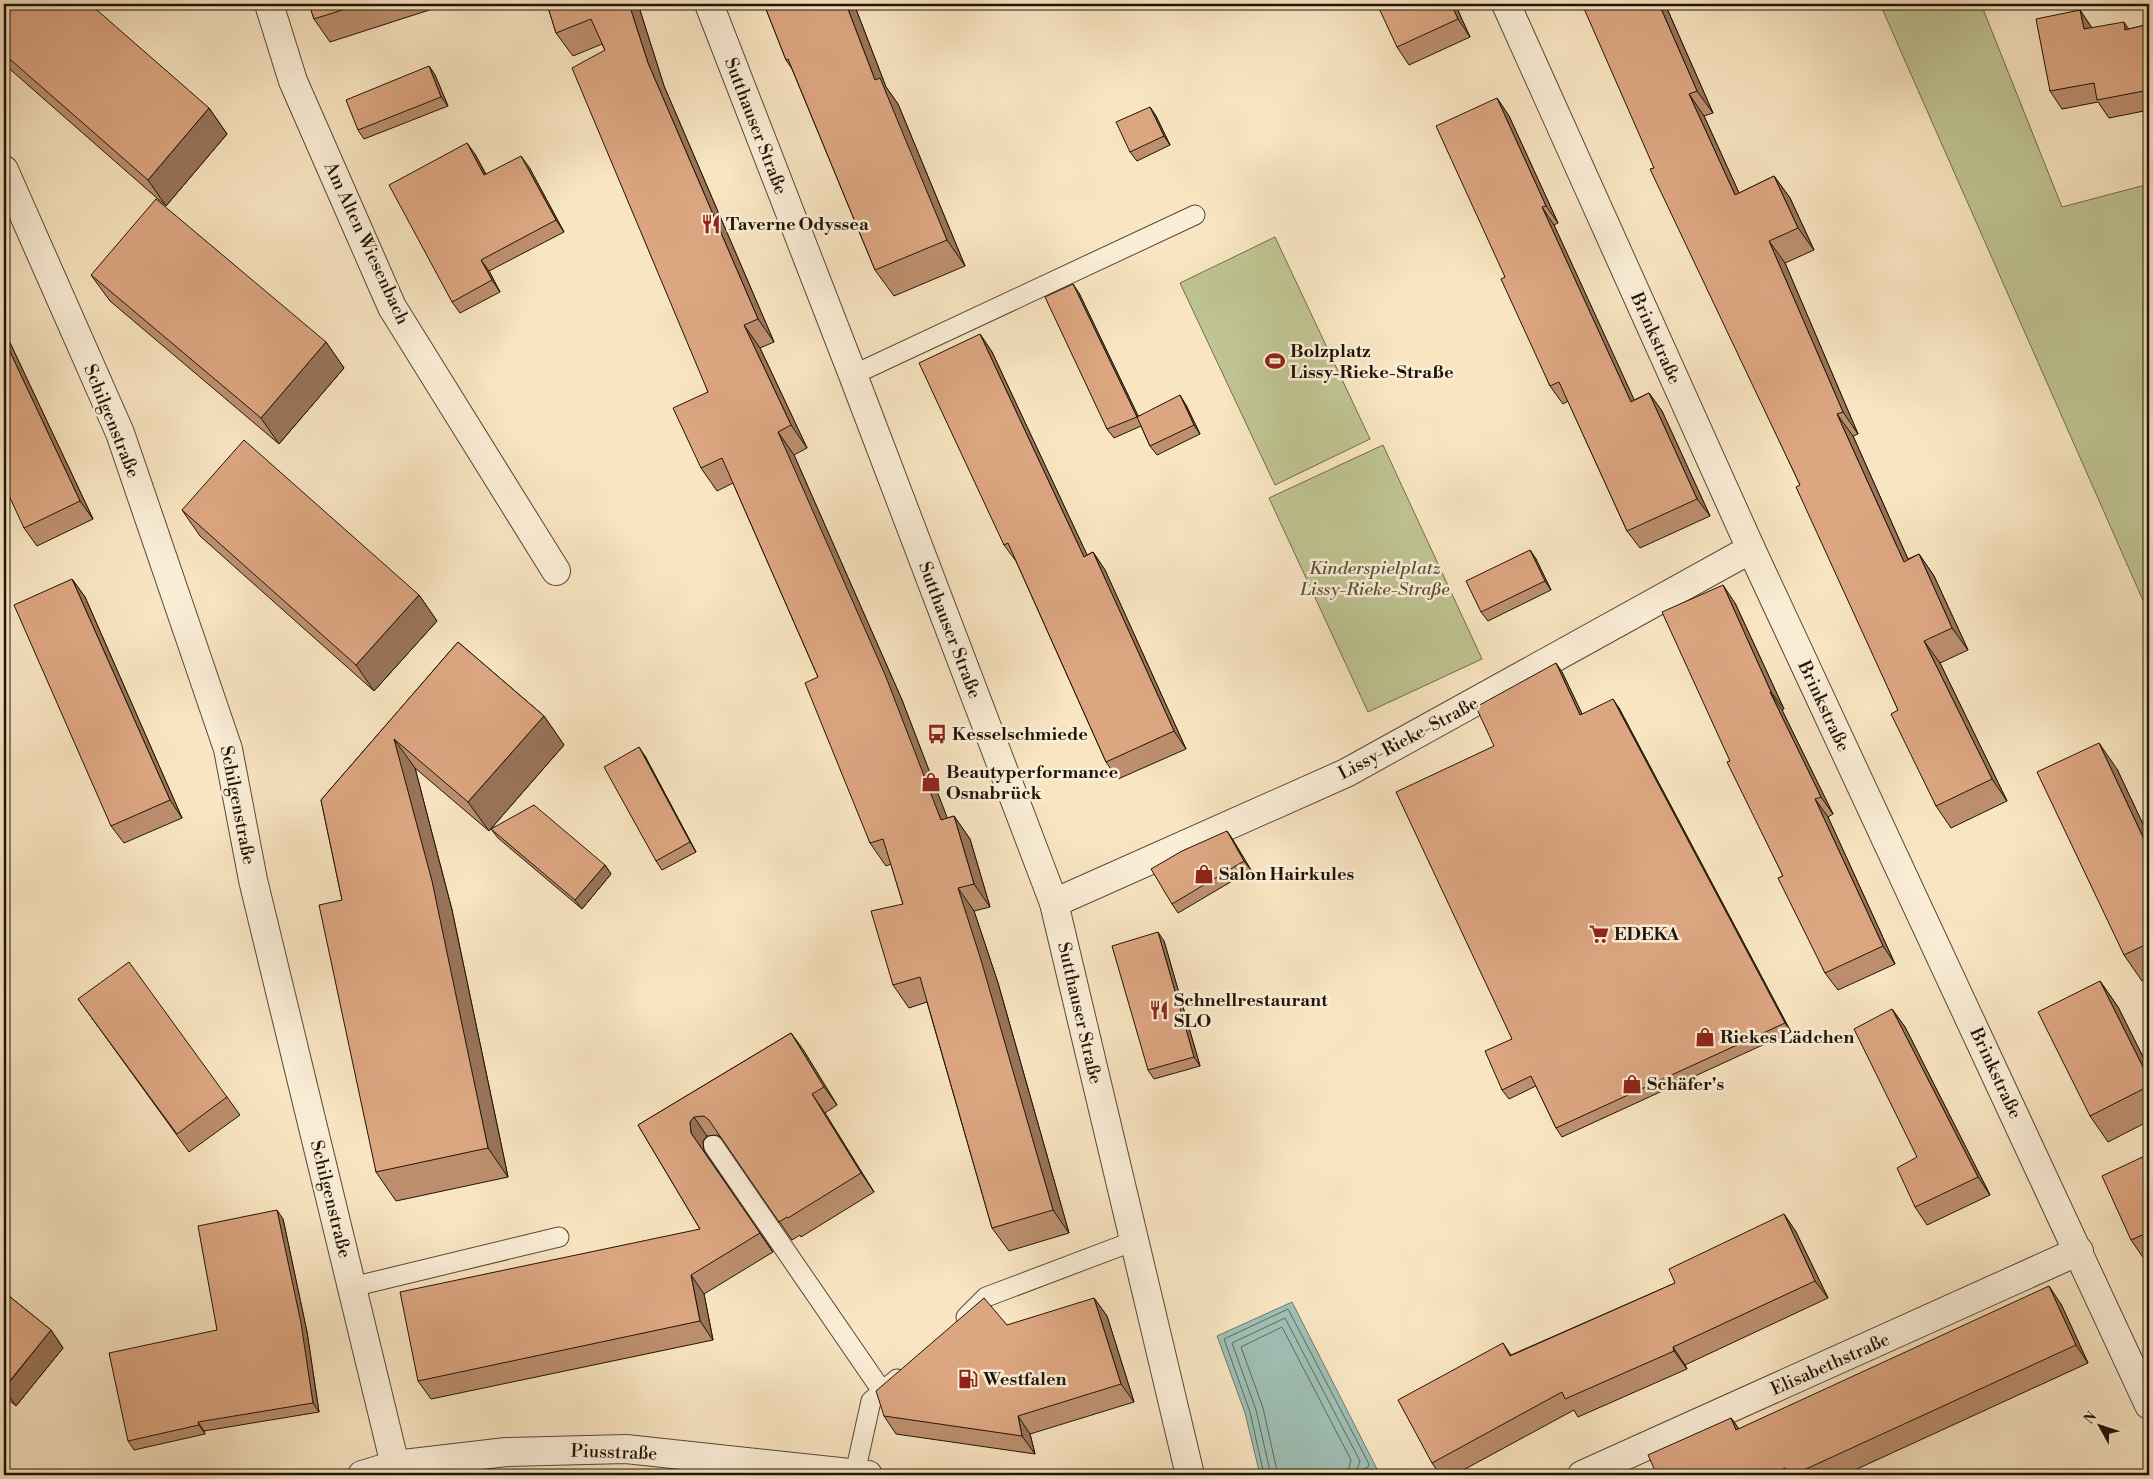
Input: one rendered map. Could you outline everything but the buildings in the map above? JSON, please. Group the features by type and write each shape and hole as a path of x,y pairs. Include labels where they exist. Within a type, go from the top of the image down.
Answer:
{"street":[{"name":"Am Alten Wiesenbach","path":"269,4 293,81 392,307 556,571"},
{"name":"Sutthauser Straße","path":"709,4 1054,902 1190,1475"},
{"name":"Brinkstraße","path":"1506,4 1751,549 2149,1405"},
{"name":"Schilgenstraße","path":"4,170 120,433 228,749 253,880 395,1465"},
{"name":"Lissy-Rieke-Straße","path":"1054,902 1346,773 1751,549"},
{"name":"Elisabethstraße","path":"1598,1472 2079,1251"},
{"name":"Piusstraße","path":"362,1475 395,1465 506,1452 626,1449 860,1474"}],"lane":[{"path":"853,375 1195,215"},
{"path":"713,1145 882,1391"},
{"path":"352,1287 559,1237"},
{"path":"951,1331 986,1298 1134,1240"},
{"path":"860,1474 871,1401 909,1370"}],"green space":[{"path":"1880,4 1981,4 2062,207 2149,184 2149,614"},
{"name":"Bolzplatz Lissy-Rieke-Straße","path":"1275,237 1370,439 1275,485 1180,283"},
{"name":"Kinderspielplatz Lissy-Rieke-Straße","path":"1383,445 1482,659 1368,712 1269,498"}],"water":[{"path":"1292,1302 1377,1469 1361,1475 1260,1475 1245,1413 1217,1336"}],"place":[{"name":"Taverne Odyssea","path":"711,224"},
{"name":"Bolzplatz Lissy-Rieke-Straße","path":"1275,361"},
{"name":"Kesselschmiede","path":"937,734"},
{"name":"Beautyperformance Osnabrück","path":"931,782"},
{"name":"Salon Hairkules","path":"1204,874"},
{"name":"EDEKA","path":"1599,934"},
{"name":"Schnellrestaurant SLO","path":"1159,1010"},
{"name":"Riekes Lädchen","path":"1705,1037"},
{"name":"Schäfer's","path":"1632,1084"},
{"name":"Westfalen","path":"968,1379"}]}
